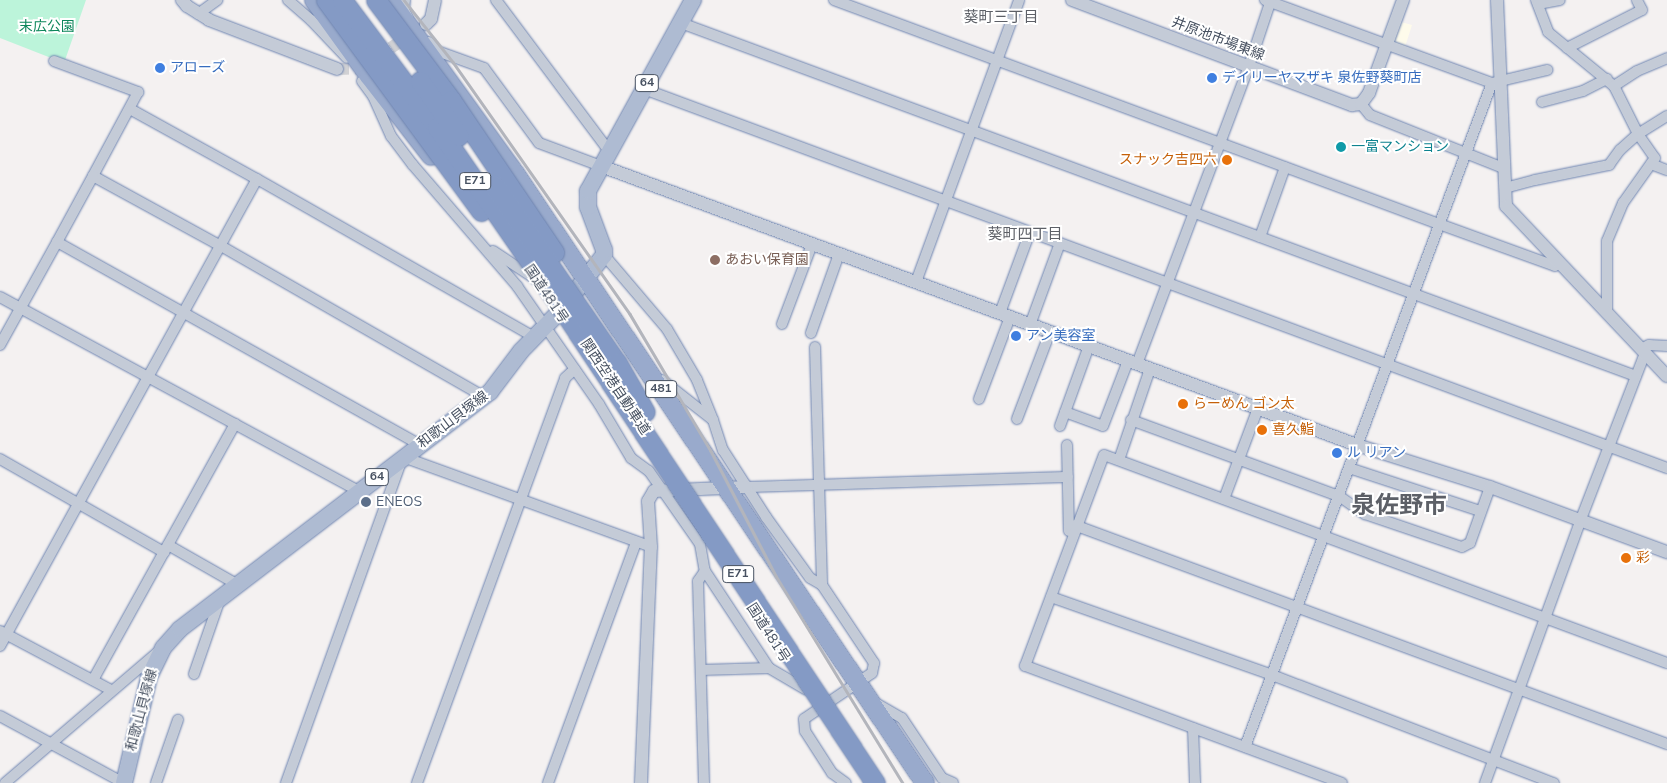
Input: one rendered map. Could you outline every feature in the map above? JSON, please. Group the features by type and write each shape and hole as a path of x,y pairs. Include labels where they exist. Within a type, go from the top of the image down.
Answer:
{"highway":[{"name":"国道481号","path":"314,0 426,151 512,244 559,312 668,490 868,783"},
{"path":"326,0 518,260 555,315 609,365"},
{"path":"337,0 445,145 512,244"},
{"name":"関西空港自動車道","path":"342,0 648,417 889,783"},
{"name":"関西空港自動車道","path":"359,0 442,112 609,365 876,783"},
{"name":"481","path":"366,0 458,124 483,153 539,208"},
{"path":"376,0 451,100 541,230 592,312 609,365"},
{"name":"481","path":"390,0 475,114 871,700 925,783"}],"main road":[{"name":"64","path":"604,256 604,250 590,214 587,199 601,166 693,0"},
{"name":"和歌山貝塚線","path":"124,783 149,677 164,648 180,629 490,392 534,337 559,312 604,256"}],"street":[{"path":"182,0 198,14 237,32 338,69"},
{"path":"198,14 218,0"},
{"path":"288,0 343,53 373,96 391,136 413,165 497,254 538,281"},
{"path":"405,0 404,10 408,18 437,51 484,68 539,144 1357,445 1490,487 1667,552"},
{"path":"426,24 431,19 435,0"},
{"path":"496,0 610,151"},
{"path":"834,0 1555,266 1559,262"},
{"path":"916,282 1020,0"},
{"name":"井原池市場東線","path":"1072,0 1352,104 1361,104"},
{"path":"1403,0 1369,93 1361,104 1370,115 1503,168"},
{"path":"1497,0 1496,83 1504,188 1509,211 1667,376"},
{"path":"1560,0 1537,2 1548,32 1610,82 1638,134 1655,158 1623,203 1607,241 1607,313"},
{"path":"1568,48 1642,10 1637,0"},
{"path":"1065,412 1103,426 1167,283 1248,66 1268,1 1496,83 1547,70"},
{"path":"681,23 1636,376"},
{"path":"1542,102 1610,82 1667,58"},
{"path":"0,345 138,92 54,61"},
{"path":"1245,747 1299,608 1357,445 1465,154 1496,83"},
{"path":"644,90 1667,468"},
{"path":"130,109 534,337"},
{"path":"1504,188 1609,165 1620,150 1638,134 1667,116"},
{"path":"1650,164 1667,170"},
{"path":"1260,237 1285,167"},
{"path":"93,176 221,246 483,398"},
{"path":"0,646 3,632 149,378 257,179"},
{"path":"448,203 517,286 546,325 631,458 649,471 668,490 700,544 704,571 769,668 805,689"},
{"path":"979,399 1030,232"},
{"path":"57,242 420,445"},
{"path":"782,324 812,244"},
{"path":"1030,324 1060,244"},
{"path":"811,333 839,254"},
{"path":"604,256 666,329 697,380 723,450 810,578 822,585 874,664 872,674 804,719 805,731 831,778 846,783"},
{"path":"0,297 359,491"},
{"path":"1017,419 1050,332"},
{"path":"1485,783 1518,688 1636,376 1643,351 1649,345 1667,346"},
{"path":"1060,426 1089,346"},
{"path":"815,347 822,585"},
{"path":"639,356 666,386 713,420"},
{"path":"417,783 565,378 575,369"},
{"path":"1119,460 1150,369"},
{"path":"1224,499 1258,408"},
{"path":"1132,420 1339,496 1365,514 1462,547 1470,543 1490,487"},
{"path":"93,680 235,424"},
{"path":"1067,444 1073,526"},
{"path":"1342,783 1322,779 1245,747 1025,666 1069,548 1073,526 1104,455 1667,663"},
{"path":"286,783 404,457 651,547"},
{"path":"0,460 78,504 238,585"},
{"path":"1349,468 1480,511"},
{"path":"641,783 651,547 648,501 654,491 1068,477"},
{"path":"1073,526 1667,744"},
{"path":"548,783 636,542"},
{"path":"704,571 698,581 704,783"},
{"path":"1050,597 1272,675 1554,783"},
{"path":"194,674 221,598"},
{"path":"3,632 111,690"},
{"path":"5,783 152,655 164,648"},
{"path":"701,670 769,668"},
{"path":"871,700 902,718 942,778 953,783"},
{"path":"0,716 124,783"},
{"path":"156,783 178,720"},
{"path":"1193,728 1195,783"}],"shaded area":[{"path":"1401,22 1412,25 1405,47 1392,42"}],"green space":[{"name":"末広公園","path":"0,0 86,0 64,63 0,38"}],"tunnel":[{"path":"337,69 361,68 410,35"}],"railway":[{"path":"404,0 453,62 630,314 711,451 776,576 903,783"}],"place":[{"name":"アローズ","path":"160,68"},
{"name":"デイリーヤマザキ 泉佐野葵町店","path":"1212,78"},
{"name":"一富マンション","path":"1341,147"},
{"name":"スナック吉四六","path":"1227,160"},
{"name":"あおい保育園","path":"715,260"},
{"name":"アン美容室","path":"1016,336"},
{"name":"らーめん ゴン太","path":"1183,404"},
{"name":"喜久鮨","path":"1262,430"},
{"name":"ル リアン","path":"1337,453"},
{"name":"ENEOS","path":"366,502"},
{"name":"彩","path":"1626,558"}],"district":[{"name":"葵町三丁目","path":"1001,18"},
{"name":"葵町四丁目","path":"1025,235"},
{"name":"泉佐野市","path":"1399,506"}]}
